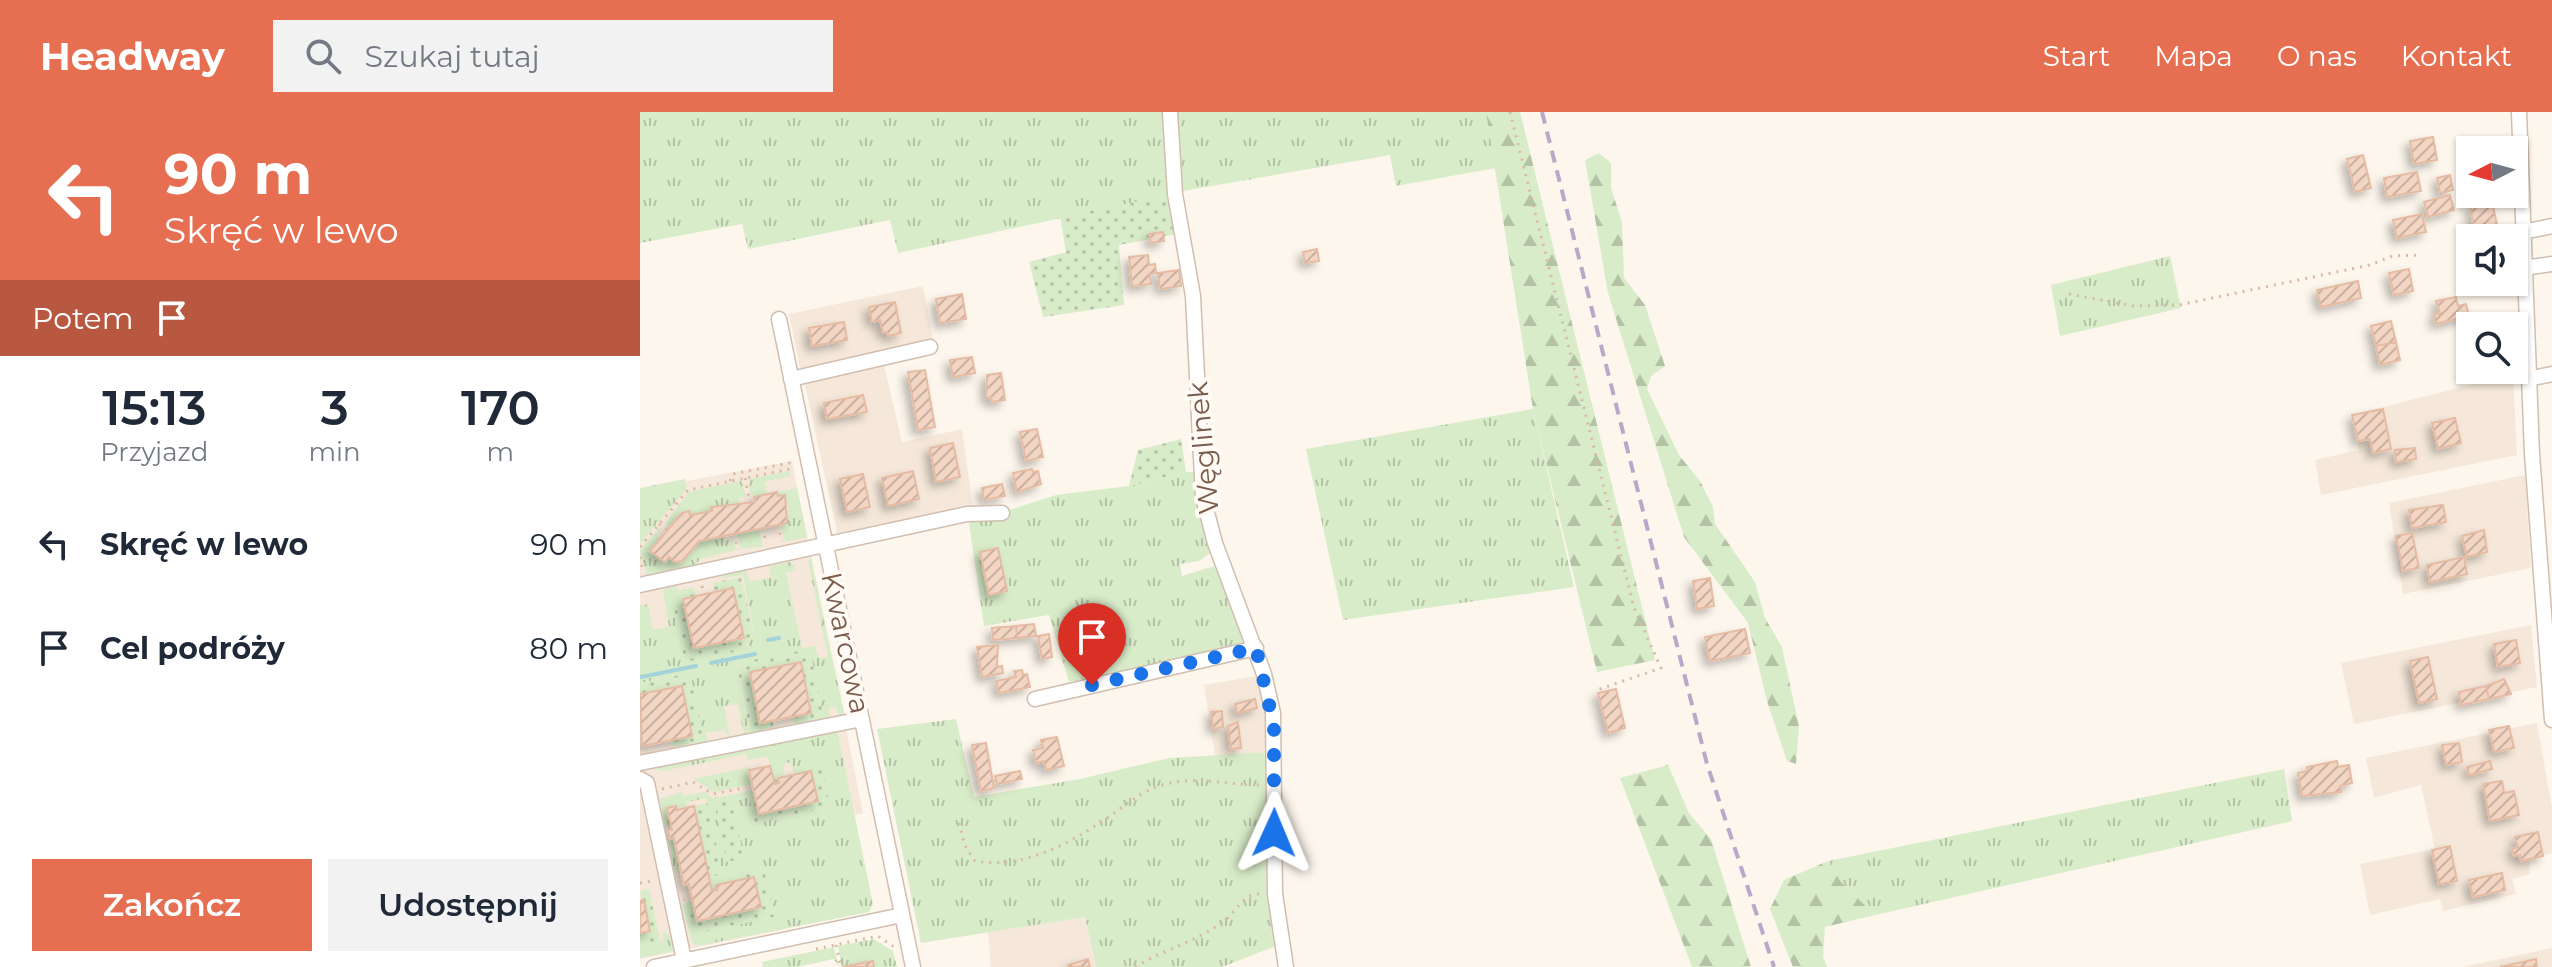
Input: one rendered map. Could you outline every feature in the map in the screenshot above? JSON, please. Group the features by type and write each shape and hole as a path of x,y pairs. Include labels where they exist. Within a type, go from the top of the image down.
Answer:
{"street":[{"name":"Węglinek","path":"1170,112 1175,194 1193,296 1203,497 1215,543 1256,648 1273,713 1275,894 1286,967"},
{"path":"2519,112 2523,224"},
{"path":"2528,231 2552,226"},
{"path":"2528,267 2552,264"},
{"name":"Kwarcowa","path":"779,319 913,967"},
{"path":"791,379 930,347"},
{"path":"2552,374 2528,379 2540,600 2552,720"},
{"path":"640,585 967,514 1002,513"},
{"path":"1035,699 1256,648"},
{"path":"640,763 862,719"},
{"path":"640,779 647,783 684,960"},
{"path":"654,967 902,915"}],"path":[{"path":"1510,112 1634,608 1661,668 1594,691"},
{"path":"2069,294 2134,306 2179,305 2241,289 2360,268 2392,256 2421,255"},
{"path":"730,481 733,474 794,462"},
{"path":"640,547 688,490 795,468"},
{"path":"745,478 750,503"},
{"path":"659,524 667,530"},
{"path":"778,525 782,545"},
{"path":"763,528 767,548"},
{"path":"734,534 739,554"},
{"path":"959,823 965,846 975,861 1001,865 1053,852 1142,792 1164,784 1221,779 1249,785 1275,785"},
{"path":"658,794 662,789 693,782 713,794 753,786"},
{"path":"640,883 656,880"},
{"path":"1135,967 1196,941 1228,918 1244,898 1256,893 1275,894"},
{"path":"878,936 894,947"},
{"path":"836,945 841,967"}],"shaded area":[{"path":"923,286 933,339 812,369 800,368 789,314"},
{"path":"884,365 902,442 962,429 973,508 838,536 804,381"},
{"path":"2474,384 2513,384 2517,455 2321,495 2315,460 2359,450 2352,415"},
{"path":"792,461 863,813 766,836 786,929 640,959 640,490"},
{"path":"2525,475 2531,568 2403,594 2389,503"},
{"path":"2531,625 2537,687 2354,724 2341,663"},
{"path":"1257,676 1269,721 1270,752 1215,756 1204,685"},
{"path":"2537,723 2552,808 2552,853 2529,859 2530,874 2512,879 2516,894 2443,911 2440,899 2370,915 2360,864 2435,849 2421,785 2374,798 2366,758"},
{"path":"1085,917 1096,967 991,967 988,931"},
{"path":"2552,948 2552,967 2462,967"}],"green space":[{"path":"640,112 1164,112 1169,195 898,253 890,220 748,249 742,224 640,243"},
{"path":"1176,112 1486,112 1496,168 1396,186 1390,155 1183,191"},
{"path":"1486,112 1520,112 1655,660 1597,672 1533,409"},
{"path":"1599,153 1611,163 1611,188 1622,222 1624,278 1645,305 1665,366 1651,376 1647,389 1679,455 1700,481 1713,507 1715,524 1755,582 1765,618 1782,647 1799,727 1796,764 1787,761 1767,701 1748,623 1684,537 1608,293 1585,160"},
{"path":"1169,195 1177,234 1119,245 1124,305 1043,317 1029,262 1066,252 1060,217"},
{"path":"2170,256 2181,308 2060,336 2051,285"},
{"path":"1533,409 1574,587 1343,620 1306,449"},
{"path":"1181,439 1186,472 1129,486 1138,450"},
{"path":"790,471 791,476 764,482 767,494 754,497 750,493 749,479"},
{"path":"1196,472 1212,552 1199,561 1180,564 1182,576 1218,565 1243,634 1242,646 1069,682 1049,615 984,626 969,523 1056,495 1129,486"},
{"path":"685,479 687,488 640,544 640,488"},
{"path":"741,481 747,497 739,498 740,505 711,507 712,511 690,515 688,511 682,512 670,527 665,523 689,492"},
{"path":"797,488 807,537 785,542 780,524 787,522 785,512 789,510 785,495 778,496 777,492"},
{"path":"662,528 657,536 660,539 651,551 665,562 669,557 675,562 682,561 699,541 723,536 724,541 733,539 736,550 700,559 695,565 647,576 640,551"},
{"path":"759,529 763,547 740,549 737,533"},
{"path":"811,558 845,717 838,717 836,707 829,708 830,719 815,723 813,715 822,713 810,649 736,664 749,732 761,730 761,733 744,737 738,704 724,706 730,739 724,730 706,733 708,744 695,747 693,737 702,736 690,673 640,683 640,606 648,604 653,630 669,627 663,590 677,584 679,598 673,599 686,662 748,648 747,639 755,637 743,575 723,578 722,575 746,570 750,581 771,578 769,566 791,562 796,570 786,573 802,648 815,646 819,658 828,657 808,561"},
{"path":"741,577 755,638 747,639 748,649 685,662 672,599 679,598 678,591 694,587 696,596 683,599 694,648 743,638 733,589 714,592 713,583"},
{"path":"810,649 823,713 814,715 814,720 794,724 793,717 811,712 801,662 751,672 761,723 772,721 774,727 750,732 736,663"},
{"path":"690,673 703,735 693,737 694,743 673,747 672,740 692,735 682,686 640,694 640,683"},
{"path":"956,719 974,797 1080,779 1169,758 1270,752 1276,946 1222,967 1096,967 1085,917 921,943 877,729"},
{"path":"837,730 873,904 869,912 697,946 692,943 682,904 692,901 693,906 689,906 695,933 774,917 764,869 737,875 738,880 716,885 717,890 712,891 710,877 723,874 706,798 686,802 687,807 668,808 671,825 665,827 660,799 682,792 683,796 704,792 713,798 728,862 744,858 730,795 753,790 755,797 750,799 756,823 830,807 815,770 794,775 791,762 783,764 785,777 775,784 768,756 748,760 746,754 664,771 649,768"},
{"path":"821,765 830,807 755,823 750,798 755,797 759,814 817,801 811,771"},
{"path":"1668,765 1689,813 1711,839 1751,967 1692,967 1620,778"},
{"path":"750,767 752,784 714,792 694,779"},
{"path":"2284,769 2292,821 1875,915 1841,882 1828,861"},
{"path":"730,795 744,858 727,862 713,798"},
{"path":"707,803 723,874 710,877 694,806"},
{"path":"668,830 670,838 674,838 681,872 674,873"},
{"path":"1828,861 1841,882 1875,915 1825,927 1823,957 1827,967 1793,967 1770,909 1784,880"},
{"path":"764,869 774,917 694,934 689,907 693,906 697,921 760,907 754,877 738,880 737,875"},
{"path":"649,889 660,941 640,945 640,933 650,931 640,891"},
{"path":"662,931 672,937 673,951 640,958 640,945 664,940"},
{"path":"874,939 893,951 897,967 874,967 872,961 842,967 838,946"},
{"path":"834,947 838,964 833,959 797,967 763,967 762,962"}],"building":[{"path":"2433,137 2437,160 2414,164 2410,141"},
{"path":"2363,155 2371,188 2355,192 2347,159"},
{"path":"2417,172 2421,191 2387,197 2384,178"},
{"path":"2450,175 2453,190 2440,193 2437,178"},
{"path":"2450,195 2454,210 2428,217 2424,202"},
{"path":"2470,208 2493,208 2497,224 2473,224"},
{"path":"2422,214 2426,232 2397,238 2393,220"},
{"path":"1163,232 1164,241 1151,243 1149,234"},
{"path":"1317,249 1319,261 1305,263 1303,252"},
{"path":"1148,255 1149,265 1155,264 1156,273 1150,274 1151,284 1132,286 1129,257"},
{"path":"2409,269 2413,291 2394,295 2389,273"},
{"path":"1179,270 1181,286 1160,289 1158,273"},
{"path":"2358,281 2361,298 2321,307 2317,290"},
{"path":"962,294 966,319 940,323 936,299"},
{"path":"2456,297 2458,306 2466,304 2468,312 2456,312 2456,319 2436,324 2434,315 2440,313 2436,301"},
{"path":"895,302 901,333 888,336 887,332 883,333 880,320 872,322 869,307"},
{"path":"2391,321 2396,342 2376,346 2371,326"},
{"path":"844,322 847,340 812,346 809,328"},
{"path":"2396,342 2400,360 2380,365 2376,346"},
{"path":"972,357 975,373 953,377 950,360"},
{"path":"925,370 935,427 918,430 908,372"},
{"path":"1001,373 1005,400 992,402 991,397 986,398 987,375"},
{"path":"863,395 867,412 827,419 824,403"},
{"path":"2383,409 2391,449 2373,453 2370,439 2358,441 2352,415"},
{"path":"2455,418 2461,443 2438,449 2432,423"},
{"path":"1037,429 1043,457 1026,461 1020,432"},
{"path":"953,443 960,477 936,482 930,448"},
{"path":"2415,448 2416,459 2396,462 2395,450"},
{"path":"1032,469 1033,472 1038,471 1041,484 1017,492 1013,473"},
{"path":"913,471 919,499 888,506 882,478"},
{"path":"863,474 870,507 847,512 840,479"},
{"path":"1002,484 1005,496 984,500 982,488"},
{"path":"777,492 778,496 785,495 787,523 699,541 682,561 675,562 669,557 665,562 650,551 682,513 689,511 690,515 712,511 711,507 755,502 754,497"},
{"path":"2443,505 2446,522 2412,528 2409,510"},
{"path":"2484,530 2487,552 2467,557 2462,536"},
{"path":"2412,533 2419,568 2403,571 2396,536"},
{"path":"998,548 1007,591 989,595 980,552"},
{"path":"2464,557 2467,574 2430,582 2427,565"},
{"path":"1710,578 1714,606 1697,609 1693,581"},
{"path":"733,588 744,638 694,648 683,599"},
{"path":"1034,624 1036,636 1017,638 1016,626"},
{"path":"1016,626 1017,638 993,640 992,628"},
{"path":"1745,629 1750,653 1710,661 1705,637"},
{"path":"1049,634 1052,657 1042,659 1038,636"},
{"path":"2516,640 2520,663 2498,667 2494,644"},
{"path":"998,645 997,667 1002,666 1003,673 982,677 977,647"},
{"path":"2428,657 2437,699 2419,703 2410,661"},
{"path":"801,662 811,713 760,723 750,672"},
{"path":"1022,670 1023,675 1027,674 1030,687 999,693 996,681 1016,677 1014,671"},
{"path":"2504,679 2511,694 2489,699 2486,686"},
{"path":"682,686 692,736 642,746 640,694"},
{"path":"2486,686 2489,699 2461,705 2459,692"},
{"path":"1616,689 1625,728 1608,733 1598,693"},
{"path":"1255,699 1257,708 1237,713 1235,704"},
{"path":"1222,711 1223,727 1213,729 1211,712"},
{"path":"1238,722 1241,748 1231,749 1228,726"},
{"path":"2509,726 2514,748 2494,752 2489,730"},
{"path":"1057,737 1064,766 1046,770 1044,761 1036,763 1033,750 1043,748 1041,740"},
{"path":"986,743 994,788 981,791 972,745"},
{"path":"2459,743 2462,762 2446,765 2442,745"},
{"path":"2337,761 2338,767 2349,765 2352,783 2340,786 2341,792 2302,796 2298,773 2308,771 2307,767"},
{"path":"2490,761 2492,769 2469,775 2467,767"},
{"path":"770,766 775,784 779,783 778,778 811,771 818,801 759,814 749,770"},
{"path":"1020,771 1022,779 997,784 995,776"},
{"path":"2502,781 2504,793 2514,791 2519,815 2490,821 2483,784"},
{"path":"676,806 677,810 694,806 712,891 717,890 716,885 754,877 761,907 697,921 689,884 684,885 674,838 670,839 668,830 672,830 667,808"},
{"path":"2538,832 2543,856 2521,861 2520,855 2514,856 2512,849 2518,847 2515,837"},
{"path":"2450,846 2457,881 2439,884 2432,850"},
{"path":"2502,873 2505,890 2473,897 2469,880"},
{"path":"644,900 650,931 640,933 640,901"},
{"path":"1088,959 1090,967 1068,965"},
{"path":"2536,959 2537,967 2500,967"},
{"path":"873,961 874,967 843,967"}],"waterway":[{"path":"768,640 779,638"},
{"path":"711,663 755,654"},
{"path":"641,677 696,666"}],"railway":[{"path":"1542,112 1707,764 1774,967"}],"route":[{"path":"1092,685 1256,648 1273,713 1274,833"}]}
